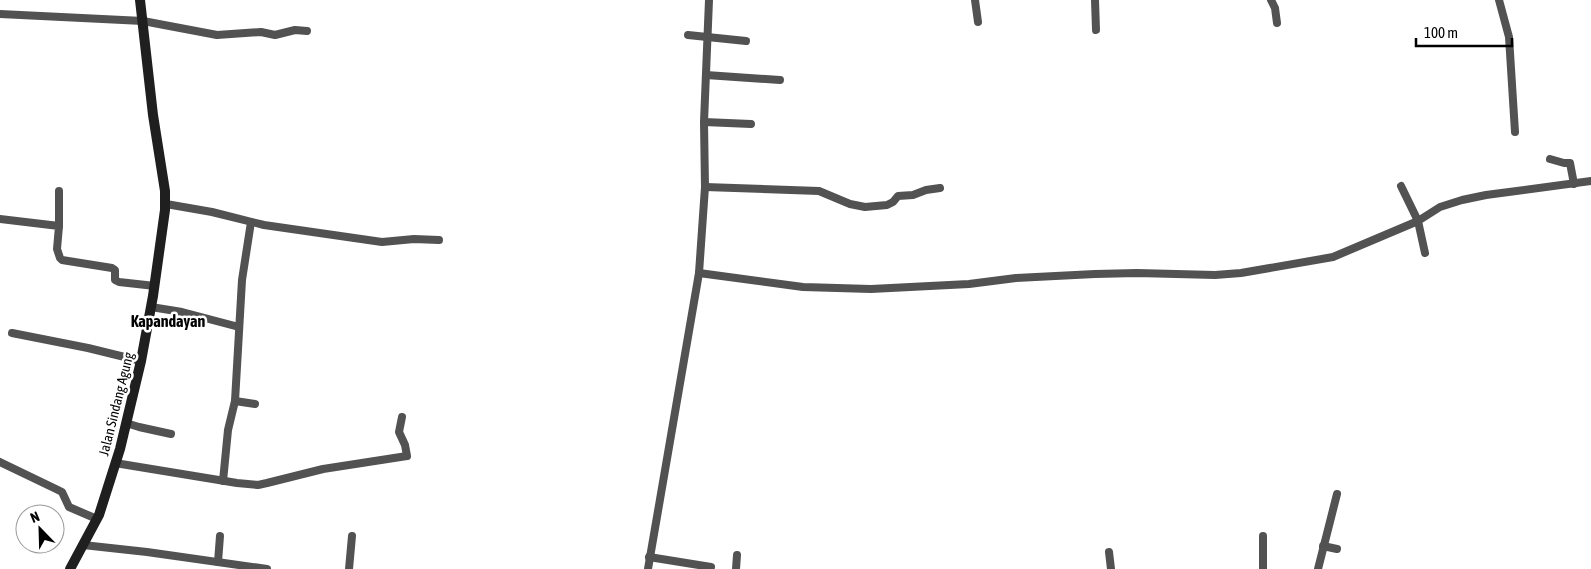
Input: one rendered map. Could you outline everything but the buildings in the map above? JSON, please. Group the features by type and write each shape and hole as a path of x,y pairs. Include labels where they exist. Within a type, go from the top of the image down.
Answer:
{"main road":[{"name":"Jalan Sindang Agung","path":"70,569 97,519 116,464 142,361 155,286 166,204 153,115 140,0"}],"street":[{"path":"648,569 698,273 705,187 704,122 709,0"},
{"path":"975,0 978,22"},
{"path":"1095,0 1096,30"},
{"path":"1271,0 1275,8 1277,23"},
{"path":"1499,0 1509,37 1516,132"},
{"path":"0,14 143,21 217,35 261,32 275,35 295,30 307,31"},
{"path":"688,35 746,41"},
{"path":"706,75 780,80"},
{"path":"704,122 751,124"},
{"path":"1550,159 1570,163 1574,184"},
{"path":"698,273 803,287 871,289 969,284 1016,278 1095,274 1215,275 1268,270 1333,256 1418,221 1440,207 1462,200 1486,194 1591,182"},
{"path":"1401,186 1418,221 1425,253"},
{"path":"705,187 819,191 850,204 870,207 883,206 893,202 898,196 913,196 926,190 940,188"},
{"path":"59,191 60,208 57,249 60,258 112,268 115,270 115,280 119,282 155,286"},
{"path":"166,204 212,212 264,225 382,242 414,239 439,240"},
{"path":"0,219 59,226"},
{"path":"223,481 228,430 234,401 242,280 251,222"},
{"path":"151,306 239,327"},
{"path":"12,333 142,361"},
{"path":"234,401 255,404"},
{"path":"116,464 258,485 323,469 407,456 405,445 399,432 402,417"},
{"path":"126,423 171,434"},
{"path":"0,462 62,492 69,507 97,519"},
{"path":"1318,569 1337,494"},
{"path":"218,562 220,536"},
{"path":"349,569 352,536"},
{"path":"1263,536 1263,569"},
{"path":"83,545 268,569"},
{"path":"1323,546 1338,549"},
{"path":"1109,552 1111,569"},
{"path":"736,569 737,555"},
{"path":"649,557 711,567"}],"district":[{"name":"Kapandayan","path":"168,321"}]}
